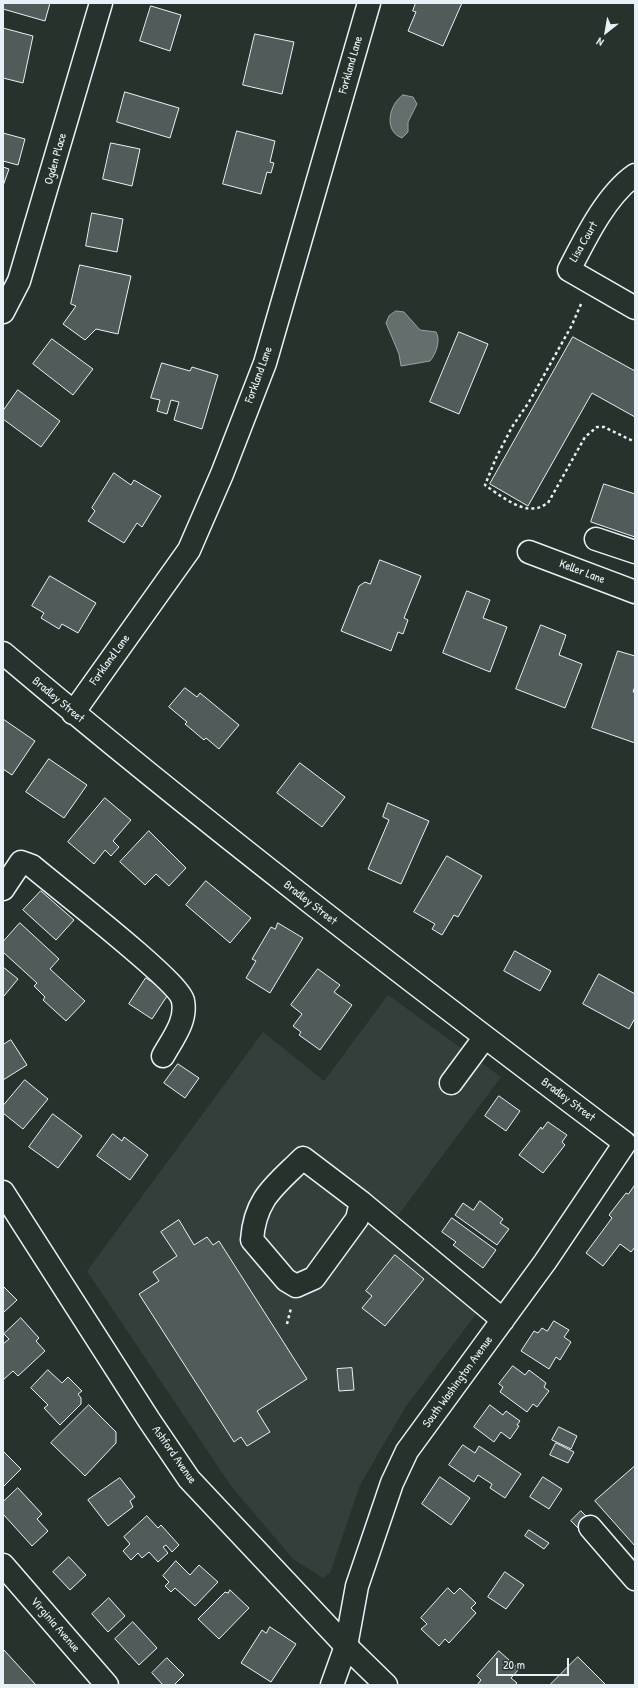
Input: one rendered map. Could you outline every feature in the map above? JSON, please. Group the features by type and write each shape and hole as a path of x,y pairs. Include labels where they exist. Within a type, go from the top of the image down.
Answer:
{"street":[{"name":"Ogden Place","path":"3,312 19,281 101,3"},
{"name":"Forkland Lane","path":"73,713 189,550 222,474 265,363 369,3"},
{"name":"Lisa Court","path":"635,175 625,182 594,223 569,270 635,308"},
{"path":"596,539 635,552"},
{"name":"Keller Lane","path":"529,552 635,592"},
{"name":"Bradley Street","path":"3,654 73,713 332,920 625,1143"},
{"path":"3,889 21,862 32,866 163,975 183,999 184,1016 163,1056"},
{"path":"450,1083 485,1037"},
{"name":"South Washington Avenue","path":"332,1685 346,1646 357,1586 392,1483 407,1451 549,1256 625,1143"},
{"path":"361,1202 357,1219 314,1278 296,1286 286,1280 252,1240 253,1229 258,1211 266,1195 303,1158 361,1202 503,1320"},
{"name":"Ashford Avenue","path":"3,1192 149,1420 189,1479 346,1646 386,1685"},
{"path":"590,1527 635,1579"},
{"name":"Virginia Avenue","path":"3,1565 108,1685"}],"path":[{"path":"592,283 577,310 572,325 496,458 486,485 507,500 529,509 537,508 548,503 585,437 597,427 604,427 635,442"}],"shaded area":[{"path":"403,95 413,97 417,104 408,122 408,132 402,138 396,135 392,130 390,117 394,105"},
{"path":"396,311 404,312 420,330 436,332 438,343 434,355 430,361 401,366 399,354 386,323 389,316"},
{"path":"388,995 501,1077 397,1217 490,1296 406,1406 360,1485 330,1573 323,1578 293,1559 231,1486 87,1271 263,1032 324,1081"}],"building":[{"path":"3,3 50,3 45,21 3,9"},
{"path":"416,3 462,3 443,46 408,31 416,12 413,11"},
{"path":"151,6 181,15 170,51 140,41"},
{"path":"3,28 33,36 23,83 3,78"},
{"path":"255,34 294,42 282,94 243,85"},
{"path":"125,92 179,108 170,138 117,122"},
{"path":"237,131 275,141 270,162 274,163 271,173 267,172 261,194 223,184"},
{"path":"3,133 25,139 18,165 3,161"},
{"path":"111,143 140,149 132,186 103,179"},
{"path":"3,167 9,169 3,186"},
{"path":"92,213 123,219 117,252 86,246"},
{"path":"80,265 131,276 118,334 96,329 85,340 63,324 76,306 71,304"},
{"path":"459,332 488,344 459,414 430,402"},
{"path":"573,337 635,371 635,417 592,393 528,506 490,484"},
{"path":"52,339 93,369 73,395 33,364"},
{"path":"162,363 190,371 192,367 218,375 202,429 174,420 179,402 171,400 167,414 157,411 160,400 151,398"},
{"path":"18,390 60,421 41,447 3,419 3,411"},
{"path":"114,473 131,485 134,480 161,496 142,527 137,523 124,543 88,521 95,511 92,508"},
{"path":"604,484 635,494 635,537 591,522"},
{"path":"380,560 421,576 404,618 408,620 403,634 398,632 391,651 341,631 359,586 365,582 370,584"},
{"path":"50,576 96,603 78,633 62,624 59,629 41,618 44,613 32,606"},
{"path":"467,591 490,600 483,618 507,627 490,672 443,653"},
{"path":"541,625 566,635 559,655 582,664 565,708 516,689"},
{"path":"618,651 635,656 635,686 633,692 635,692 635,743 592,728"},
{"path":"185,688 197,697 200,693 239,725 219,749 206,738 204,740 185,724 187,722 169,707"},
{"path":"3,719 35,741 12,775 3,769"},
{"path":"49,759 87,785 64,818 26,792"},
{"path":"300,763 345,797 322,827 277,793"},
{"path":"105,798 131,820 113,841 119,847 111,856 105,850 94,864 68,842"},
{"path":"388,803 429,821 401,884 368,869 389,820 383,817"},
{"path":"149,831 186,868 169,886 156,874 145,885 120,862"},
{"path":"447,856 482,876 458,917 454,915 442,935 432,929 435,924 414,912"},
{"path":"206,881 251,918 230,943 186,905"},
{"path":"41,891 74,920 56,940 23,910"},
{"path":"20,923 59,959 50,969 85,1001 66,1021 43,1000 45,997 34,986 37,983 3,952 3,942"},
{"path":"278,923 303,938 270,993 246,978 256,961 252,959 271,927 275,929"},
{"path":"515,951 551,971 540,991 504,971"},
{"path":"3,967 18,979 4,996 3,995"},
{"path":"318,969 340,985 334,992 352,1005 320,1050 299,1035 301,1032 293,1026 302,1014 291,1005"},
{"path":"599,974 635,994 635,1018 629,1029 583,1004"},
{"path":"146,978 169,993 152,1019 129,1004"},
{"path":"11,1040 27,1065 3,1080 3,1045"},
{"path":"178,1064 199,1078 185,1098 164,1083"},
{"path":"25,1080 48,1099 23,1129 3,1113 3,1106"},
{"path":"499,1096 520,1111 506,1131 485,1116"},
{"path":"53,1114 82,1136 58,1168 29,1147"},
{"path":"548,1122 567,1135 562,1142 565,1145 543,1173 519,1155 541,1127 542,1129"},
{"path":"113,1134 122,1141 124,1137 148,1155 130,1180 97,1156"},
{"path":"635,1185 635,1247 631,1252 620,1244 603,1266 586,1253 612,1218 609,1215 626,1193 628,1194"},
{"path":"480,1201 503,1219 500,1223 509,1229 497,1245 455,1215 463,1203 473,1210"},
{"path":"452,1218 496,1250 483,1268 453,1245 456,1242 442,1232"},
{"path":"179,1220 194,1245 207,1237 213,1245 219,1241 307,1379 257,1411 270,1432 247,1446 241,1437 234,1442 139,1294 159,1281 153,1272 177,1256 161,1232"},
{"path":"395,1255 424,1279 385,1326 362,1308 372,1296 366,1291"},
{"path":"3,1286 17,1300 3,1313"},
{"path":"21,1318 39,1338 36,1341 45,1351 18,1376 13,1371 3,1380 3,1344 9,1339 4,1334"},
{"path":"554,1321 569,1330 564,1337 571,1342 560,1360 556,1357 549,1369 521,1351 534,1331 538,1333 542,1328 547,1331"},
{"path":"513,1366 525,1375 529,1370 546,1383 544,1387 549,1391 537,1407 533,1404 527,1412 500,1392 503,1387 499,1384"},
{"path":"352,1368 354,1390 339,1391 337,1369"},
{"path":"48,1370 62,1383 68,1377 82,1391 78,1394 81,1398 81,1404 60,1425 44,1408 48,1405 31,1388"},
{"path":"89,1405 116,1432 116,1443 85,1476 51,1443"},
{"path":"490,1405 503,1415 506,1411 520,1421 517,1425 519,1426 510,1439 501,1432 494,1442 474,1427"},
{"path":"559,1427 577,1436 571,1449 552,1440"},
{"path":"556,1443 574,1452 568,1463 550,1455"},
{"path":"463,1445 475,1453 479,1446 521,1474 505,1498 490,1488 492,1484 478,1475 474,1482 449,1465"},
{"path":"3,1451 21,1469 3,1487"},
{"path":"635,1466 635,1546 595,1501"},
{"path":"440,1477 470,1498 451,1525 422,1504"},
{"path":"543,1477 562,1489 549,1509 530,1497"},
{"path":"120,1478 135,1497 130,1501 133,1507 108,1526 88,1500"},
{"path":"18,1488 42,1514 37,1519 48,1531 32,1546 3,1514 3,1502"},
{"path":"581,1511 591,1521 581,1531 571,1521"},
{"path":"147,1516 158,1528 161,1525 179,1545 172,1552 166,1545 163,1547 168,1553 158,1562 149,1552 142,1558 138,1553 131,1560 123,1551 130,1544 124,1537"},
{"path":"529,1530 549,1543 544,1549 525,1536"},
{"path":"69,1557 86,1575 70,1590 53,1572"},
{"path":"176,1561 190,1575 199,1565 218,1582 195,1606 175,1588 171,1592 165,1586 169,1582 163,1576"},
{"path":"505,1572 524,1585 506,1609 488,1597"},
{"path":"448,1588 454,1594 460,1588 476,1603 471,1608 476,1613 449,1643 445,1639 439,1646 421,1629 427,1624 421,1618"},
{"path":"230,1590 249,1608 219,1639 198,1619 225,1592 228,1593"},
{"path":"109,1598 125,1616 108,1632 92,1614"},
{"path":"133,1622 157,1648 139,1665 115,1639"},
{"path":"270,1627 296,1644 271,1682 241,1663 262,1630 266,1633"},
{"path":"3,1649 36,1685 3,1685"},
{"path":"499,1651 519,1669 511,1678 517,1683 515,1685 477,1685 481,1680 477,1676"},
{"path":"578,1657 606,1685 550,1685"},
{"path":"167,1658 184,1675 174,1685 163,1685 152,1673"}]}
